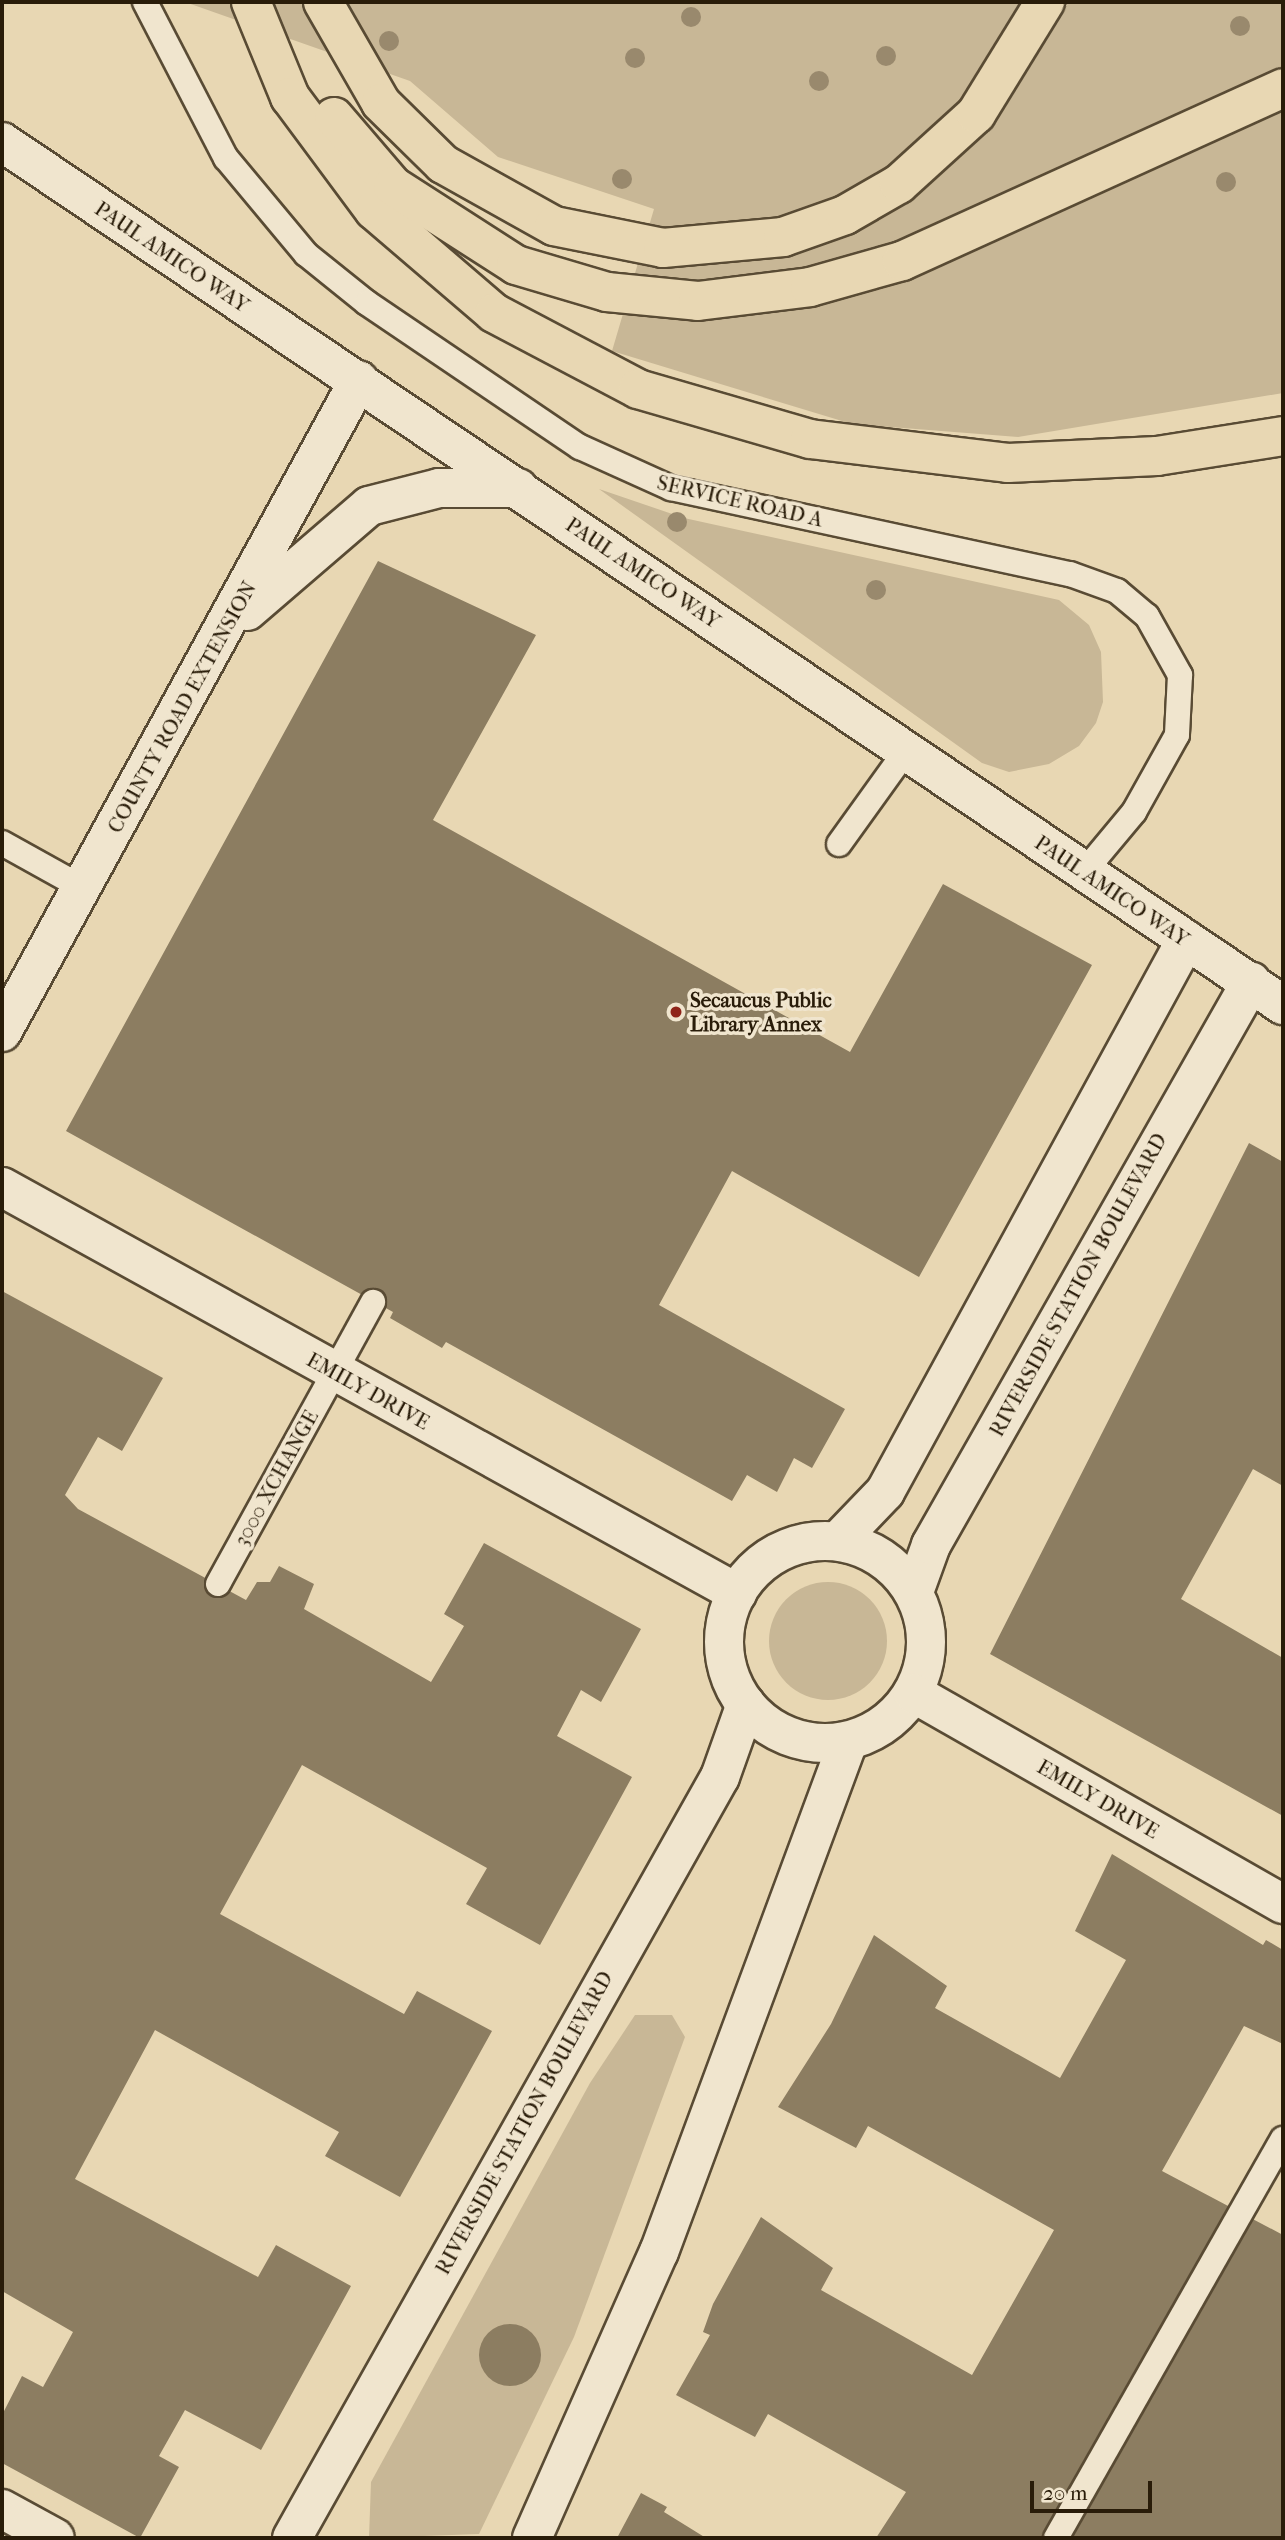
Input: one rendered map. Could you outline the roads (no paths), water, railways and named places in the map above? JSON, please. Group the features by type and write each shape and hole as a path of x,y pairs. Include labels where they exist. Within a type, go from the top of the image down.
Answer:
{"highway":[{"path":"251,2 290,97 383,219 494,313 638,388 810,439 1009,463 1146,457 1283,436"},
{"path":"272,2 340,126 393,186 431,216 516,265 652,299 744,298 869,272 949,242 1283,88"},
{"path":"323,2 380,103 443,164 554,226 628,245 676,248 783,237 845,215 900,184 976,114 1045,2"}],"street":[{"name":"PAUL AMICO WAY","path":"2,142 1283,1005"},
{"name":"COUNTY ROAD EXTENSION","path":"2,1032 227,628 359,380"},
{"path":"227,628 369,506 439,488 518,488"},
{"path":"838,1541 889,1485 1186,940"},
{"name":"RIVERSIDE STATION BOULEVARD","path":"914,1592 931,1545 1251,982"},
{"name":"EMILY DRIVE","path":"2,1187 737,1593"},
{"path":"838,1541 880,1558 914,1592 926,1653 914,1693 886,1723 848,1741 796,1738 746,1704 724,1652 737,1593 776,1555 838,1541"},
{"name":"EMILY DRIVE","path":"914,1693 1283,1904"},
{"name":"RIVERSIDE STATION BOULEVARD","path":"292,2538 720,1777 746,1704"},
{"path":"532,2538 639,2303 848,1741"},
{"path":"2,2509 55,2538"}],"lane":[{"name":"SERVICE ROAD A","path":"145,2 226,158 306,254 367,303 580,447 671,488 1070,574 1133,603 1173,652 1182,715 1157,776 1084,872"},
{"path":"839,844 905,752"},
{"path":"2,843 81,887"},
{"name":"3000 XCHANGE","path":"218,1584 373,1302"},
{"path":"1056,2538 1283,2139"}],"place":[{"name":"Secaucus Public Library Annex","path":"676,1012"}]}
